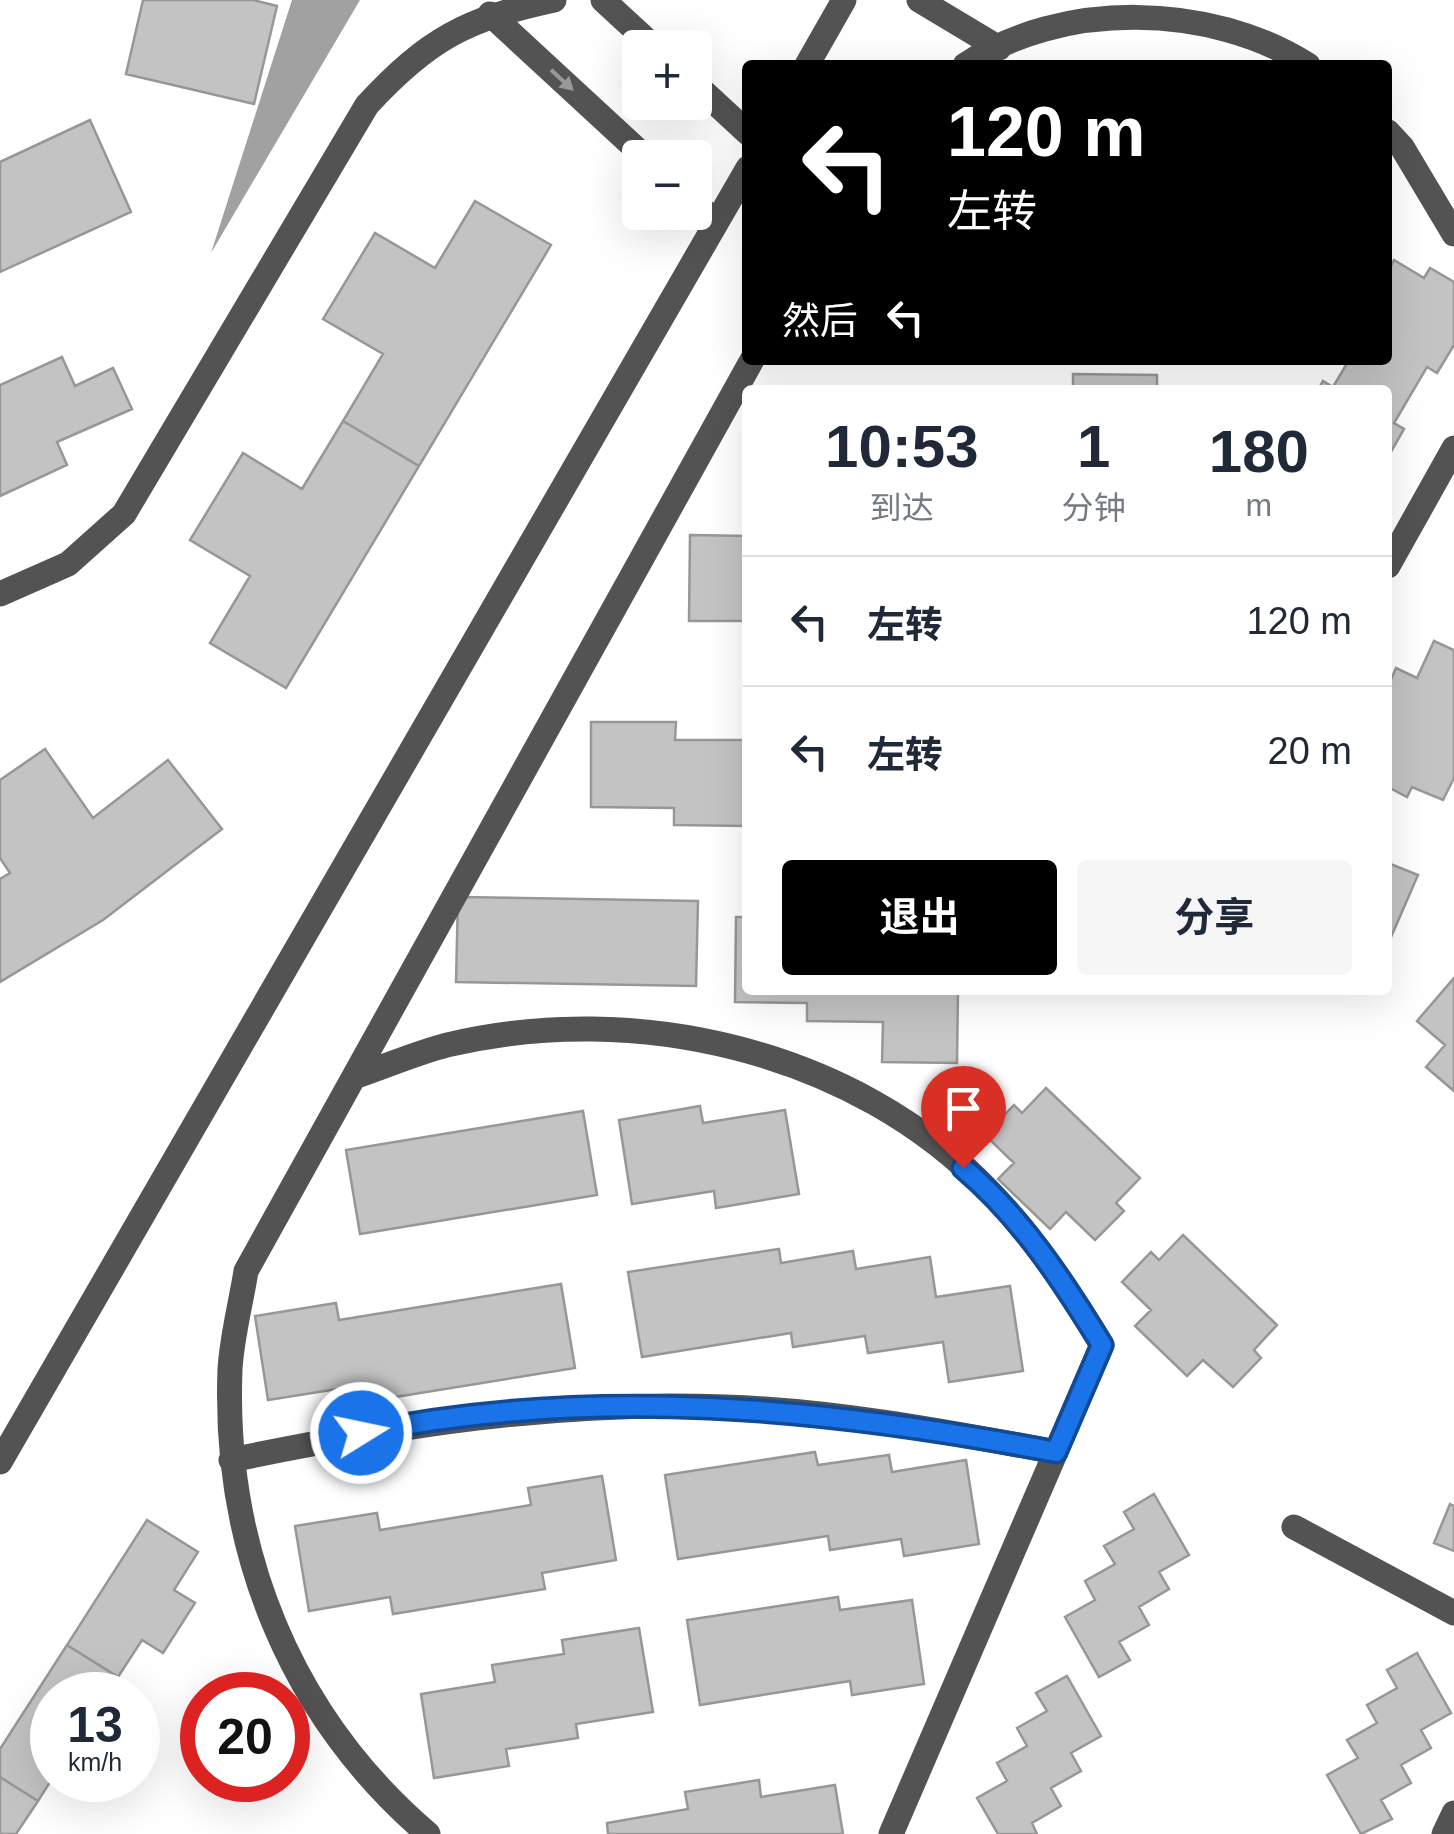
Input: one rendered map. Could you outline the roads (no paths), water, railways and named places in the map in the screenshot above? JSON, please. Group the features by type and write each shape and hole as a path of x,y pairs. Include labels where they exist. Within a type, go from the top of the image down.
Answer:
{"street":[{"path":"0,594 68,564 124,514 367,105 402,68 444,36 490,14 554,0"},
{"path":"603,0 636,30"},
{"path":"810,60 844,0"},
{"path":"919,0 999,48"},
{"path":"490,14 626,140"},
{"path":"975,60 1050,26 1128,15 1207,22 1281,48 1300,60"},
{"path":"712,99 742,127"},
{"path":"1392,136 1454,234"},
{"path":"0,1462 742,178"},
{"path":"712,218 716,222"},
{"path":"428,1834 388,1799 327,1726 279,1643 247,1554 231,1460 230,1365 246,1271 749,365"},
{"path":"1392,559 1454,448"},
{"path":"354,1077 446,1045 542,1029 659,1033 736,1047 828,1080 912,1127 988,1189 1052,1262 1102,1345 892,1834"},
{"path":"231,1460 394,1426 560,1408 708,1407 893,1422 1056,1452"},
{"path":"1294,1526 1454,1613"},
{"path":"1444,1834 1454,1813"}]}
